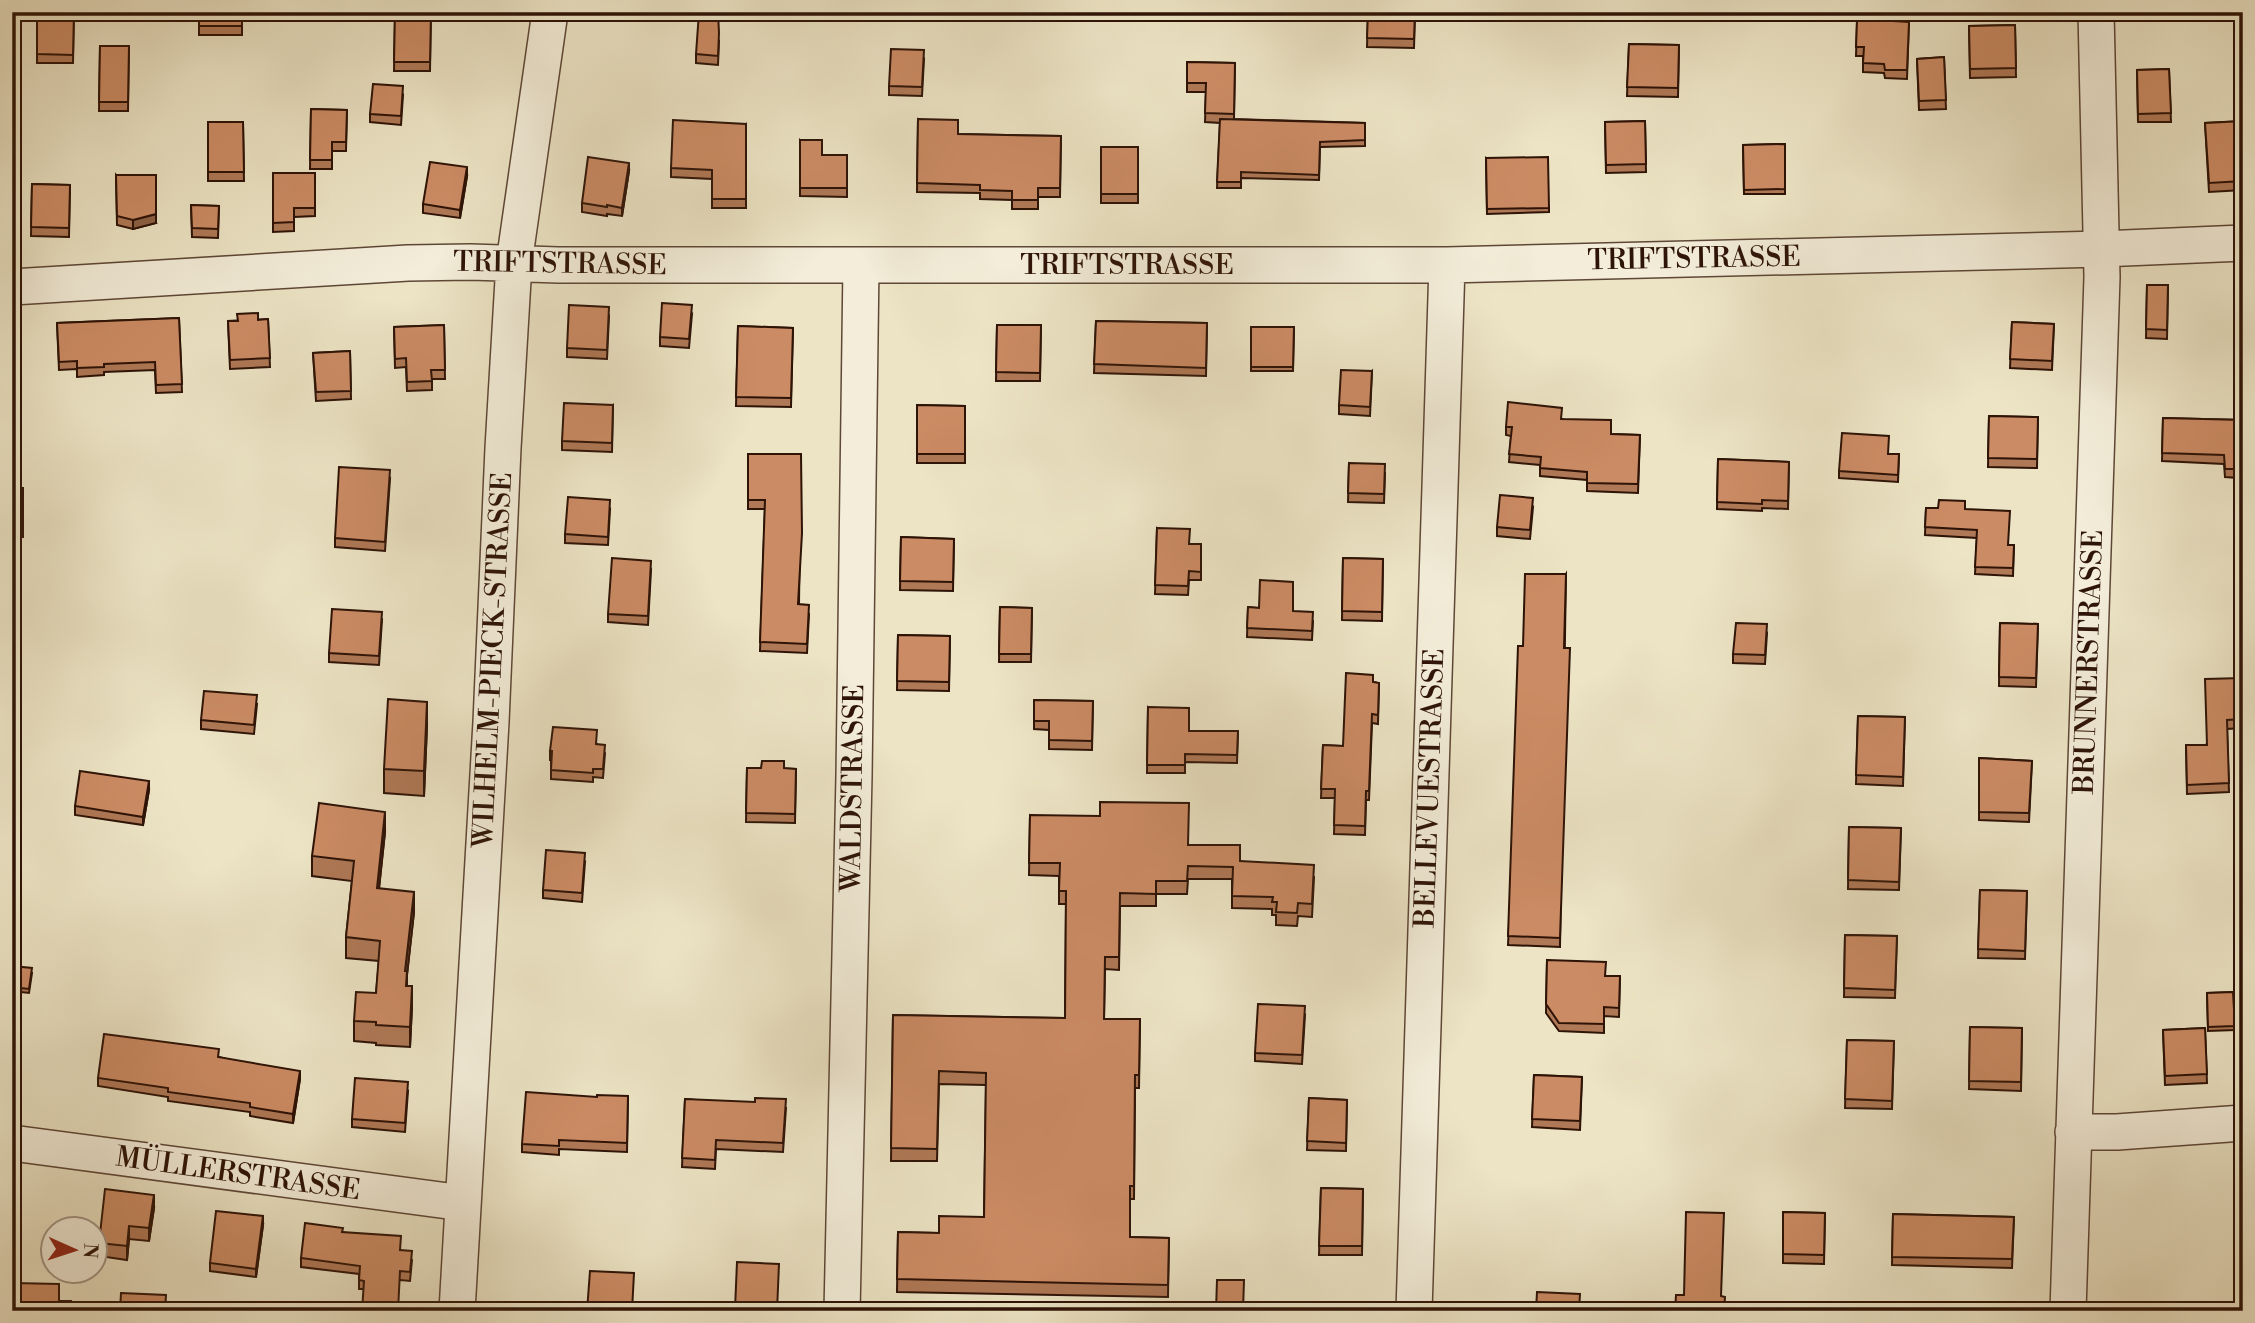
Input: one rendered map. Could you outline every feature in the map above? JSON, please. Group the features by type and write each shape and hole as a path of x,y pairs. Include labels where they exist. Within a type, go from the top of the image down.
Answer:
{"street":[{"name":"WILHELM-PIECK-STRASSE","path":"457,1311 491,735 514,263 550,12"},
{"name":"BRUNNERSTRASSE","path":"2068,1311 2101,249 2097,162 2096,12"},
{"name":"TRIFTSTRASSE","path":"12,287 408,263 1447,265 2243,243"},
{"name":"WALDSTRASSE","path":"842,1311 854,748 860,265"},
{"name":"BELLEVUESTRASSE","path":"1414,1311 1447,265"},
{"path":"2073,1132 2117,1132 2243,1123"},
{"name":"MÜLLERSTRASSE","path":"12,1143 463,1203"}],"building":[{"path":"37,12 74,12 73,55 37,54"},
{"path":"199,12 242,12 242,26 199,26"},
{"path":"395,12 431,12 430,62 394,62"},
{"path":"699,12 718,12 718,56 696,54"},
{"path":"1368,12 1415,12 1414,39 1367,38"},
{"path":"1874,12 1895,12 1894,21 1909,22 1907,70 1885,70 1884,64 1863,63 1864,47 1856,47 1857,21 1874,21"},
{"path":"2015,25 2016,68 1970,69 1969,26"},
{"path":"1629,44 1679,45 1678,88 1627,87"},
{"path":"100,46 129,46 128,102 99,102"},
{"path":"891,49 924,50 922,87 889,86"},
{"path":"1944,57 1946,100 1919,101 1917,59"},
{"path":"1187,62 1235,63 1234,114 1205,113 1206,83 1187,83"},
{"path":"2169,69 2171,113 2138,114 2137,70"},
{"path":"373,84 403,86 401,116 370,114"},
{"path":"311,109 347,110 346,142 332,142 332,160 310,160"},
{"path":"918,119 958,120 958,134 1061,136 1060,188 1038,188 1038,200 1012,200 1012,191 980,190 980,185 917,183"},
{"path":"1220,119 1365,123 1365,140 1320,142 1319,175 1241,172 1241,182 1217,182"},
{"path":"673,120 746,124 746,199 712,199 712,170 671,168"},
{"path":"1645,121 1646,164 1606,165 1605,122"},
{"path":"2243,121 2243,181 2209,183 2205,123"},
{"path":"208,122 243,122 244,172 208,172"},
{"path":"800,140 822,140 822,155 847,155 847,188 800,188"},
{"path":"1785,144 1785,189 1744,190 1743,145"},
{"path":"1101,147 1138,147 1138,194 1101,194"},
{"path":"588,157 629,163 622,208 582,203"},
{"path":"1548,157 1549,208 1487,209 1486,158"},
{"path":"430,162 467,167 460,210 423,204"},
{"path":"273,173 315,173 315,208 294,208 294,222 273,223"},
{"path":"116,175 156,175 156,214 133,220 117,216"},
{"path":"32,184 70,185 69,228 31,227"},
{"path":"191,205 219,206 218,229 192,228"},
{"path":"2147,285 2168,285 2167,330 2146,329"},
{"path":"662,303 692,305 689,339 660,337"},
{"path":"569,305 609,307 607,350 567,348"},
{"path":"258,313 258,320 268,319 270,358 230,360 228,321 238,321 237,314"},
{"path":"179,318 182,384 156,385 155,362 77,368 77,361 59,362 57,323"},
{"path":"1096,321 1207,323 1206,368 1094,364"},
{"path":"2012,322 2054,324 2052,361 2010,359"},
{"path":"444,325 445,370 431,370 432,381 407,382 406,358 395,359 394,327"},
{"path":"997,325 1041,325 1040,373 996,372"},
{"path":"738,326 793,328 791,398 736,397"},
{"path":"1251,327 1294,327 1293,367 1251,367"},
{"path":"350,351 351,391 316,392 313,353"},
{"path":"1341,370 1372,371 1370,407 1339,405"},
{"path":"1508,402 1562,408 1561,419 1611,420 1611,434 1640,435 1638,484 1587,483 1587,472 1540,468 1541,457 1509,454 1512,427 1506,427"},
{"path":"564,403 613,405 612,443 562,441"},
{"path":"917,405 965,406 965,454 917,454"},
{"path":"1989,416 2038,417 2037,459 1988,458"},
{"path":"2163,418 2243,420 2243,543 2237,543 2239,469 2225,469 2224,455 2162,453"},
{"path":"1842,433 1889,436 1888,454 1899,454 1898,475 1839,471"},
{"path":"748,454 801,454 802,533 798,604 809,605 807,644 760,642 765,500 748,500"},
{"path":"1718,459 1789,462 1788,501 1762,500 1762,504 1717,502"},
{"path":"1349,463 1385,464 1384,494 1348,493"},
{"path":"339,467 390,470 385,542 335,538"},
{"path":"12,488 23,488 23,528 12,528"},
{"path":"1500,495 1533,498 1530,530 1497,527"},
{"path":"568,497 610,500 608,537 565,534"},
{"path":"1939,500 1965,501 1965,509 2010,511 2008,545 2014,545 2013,568 1975,567 1977,530 1925,527 1926,508 1938,508"},
{"path":"1157,528 1190,529 1189,544 1201,544 1201,572 1189,571 1188,586 1155,585"},
{"path":"901,537 954,539 953,582 900,581"},
{"path":"612,558 651,561 648,616 608,614"},
{"path":"1343,558 1383,559 1382,612 1342,611"},
{"path":"1525,574 1566,574 1564,648 1570,648 1560,938 1508,936 1518,646 1523,646"},
{"path":"1260,580 1293,582 1293,611 1313,612 1312,631 1247,628 1248,607 1259,608"},
{"path":"1000,607 1032,608 1031,654 999,654"},
{"path":"332,609 382,612 379,656 329,653"},
{"path":"1736,623 1767,624 1765,655 1733,654"},
{"path":"2000,623 2038,624 2036,678 1999,677"},
{"path":"898,635 950,636 949,682 897,681"},
{"path":"1346,673 1373,675 1373,682 1379,683 1378,715 1372,714 1365,826 1334,825 1335,789 1321,789 1323,745 1343,746"},
{"path":"2243,678 2243,719 2227,720 2229,783 2187,785 2186,745 2207,745 2205,679"},
{"path":"204,691 257,695 254,725 201,720"},
{"path":"388,699 427,702 424,771 384,769"},
{"path":"1034,700 1093,701 1092,741 1049,740 1049,721 1034,721"},
{"path":"1148,707 1189,708 1189,731 1238,731 1237,755 1185,754 1185,765 1147,765"},
{"path":"1858,716 1905,717 1903,777 1856,775"},
{"path":"553,727 597,730 596,744 605,745 603,769 593,769 593,773 551,770"},
{"path":"1979,758 2032,761 2029,813 1979,812"},
{"path":"762,761 784,761 784,768 796,769 795,814 746,813 747,768 761,768"},
{"path":"80,771 149,781 143,817 75,806"},
{"path":"1100,802 1189,803 1188,845 1240,845 1240,861 1314,865 1312,904 1298,903 1297,913 1276,912 1277,902 1272,902 1273,897 1232,896 1233,867 1188,866 1187,881 1156,881 1156,894 1120,893 1119,957 1105,957 1104,1019 1140,1019 1139,1075 1135,1075 1134,1186 1130,1186 1130,1237 1169,1238 1168,1285 897,1279 898,1232 939,1233 939,1216 984,1217 986,1073 939,1071 937,1149 891,1148 893,1015 1065,1018 1066,891 1059,891 1060,863 1029,863 1030,815 1100,816"},
{"path":"319,803 385,812 377,888 414,892 405,971 406,986 412,986 410,1027 354,1021 356,992 376,993 380,941 346,937 354,861 312,856"},
{"path":"1849,827 1901,828 1899,882 1848,880"},
{"path":"546,850 585,853 582,893 543,890"},
{"path":"1980,890 2027,891 2025,951 1978,949"},
{"path":"1845,935 1897,936 1895,990 1844,988"},
{"path":"1547,960 1606,962 1605,976 1620,976 1619,1008 1604,1007 1604,1024 1559,1023 1546,1004"},
{"path":"12,966 32,968 29,989 12,987"},
{"path":"2233,992 2235,1026 2208,1027 2207,993"},
{"path":"1258,1004 1305,1006 1302,1055 1255,1053"},
{"path":"1970,1027 2022,1028 2021,1082 1969,1081"},
{"path":"2205,1028 2207,1074 2165,1076 2163,1030"},
{"path":"104,1034 219,1049 218,1057 300,1071 293,1114 250,1107 250,1103 168,1092 168,1088 98,1078"},
{"path":"1847,1040 1894,1041 1892,1101 1845,1099"},
{"path":"1534,1075 1582,1077 1580,1121 1532,1119"},
{"path":"355,1078 408,1082 405,1123 352,1119"},
{"path":"526,1092 597,1097 628,1096 627,1143 559,1140 559,1146 522,1144"},
{"path":"755,1098 786,1099 783,1143 716,1140 715,1160 682,1158 685,1099 755,1102"},
{"path":"1309,1098 1347,1100 1346,1143 1307,1141"},
{"path":"1321,1188 1363,1189 1362,1246 1319,1246"},
{"path":"105,1189 154,1195 149,1228 129,1226 127,1246 108,1244 108,1214 102,1214"},
{"path":"216,1211 263,1216 256,1269 210,1263"},
{"path":"1686,1212 1724,1213 1721,1296 1725,1297 1724,1311 1675,1311 1676,1295 1684,1295"},
{"path":"1783,1212 1825,1213 1824,1255 1783,1254"},
{"path":"1893,1214 2014,1217 2012,1259 1892,1257"},
{"path":"305,1223 343,1228 342,1232 401,1236 400,1250 412,1251 410,1272 400,1271 398,1311 362,1311 364,1281 359,1280 360,1266 301,1258"},
{"path":"737,1262 779,1264 777,1311 735,1309"},
{"path":"590,1271 634,1273 632,1311 587,1311"},
{"path":"1217,1280 1244,1280 1243,1311 1216,1311"},
{"path":"13,1283 59,1284 59,1301 71,1301 70,1311 12,1311"},
{"path":"1537,1292 1580,1294 1579,1311 1536,1311"},
{"path":"121,1293 166,1295 165,1311 120,1311"}]}
